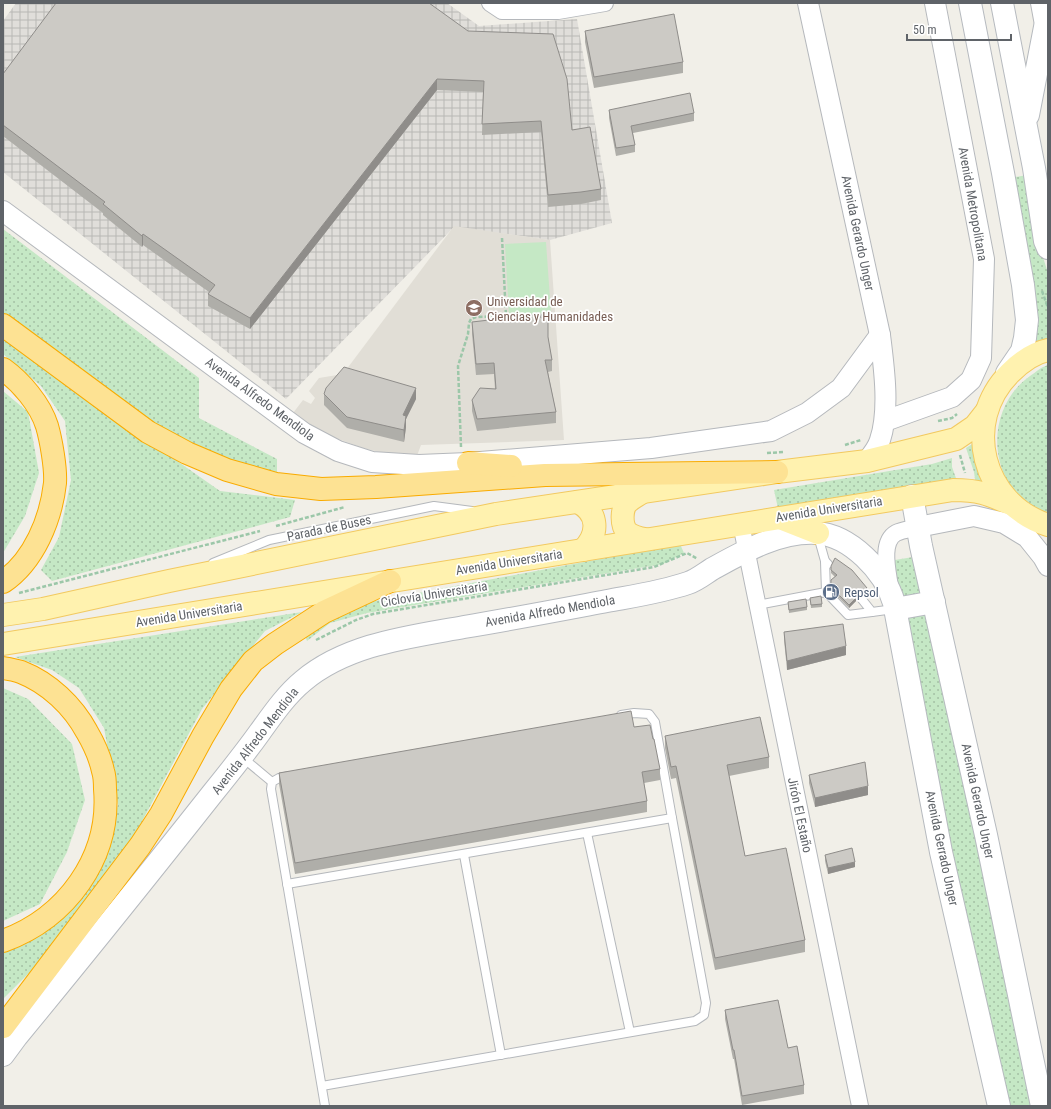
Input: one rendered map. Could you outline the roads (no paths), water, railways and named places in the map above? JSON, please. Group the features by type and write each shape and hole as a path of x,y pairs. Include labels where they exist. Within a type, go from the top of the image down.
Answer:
{"highway":[{"path":"3,325 148,432 187,453 227,470 276,484 321,489 376,487 545,474 777,472"},
{"path":"3,368 13,376 33,398 47,424 55,481 50,512 39,538 25,560 11,577 3,582"},
{"path":"465,463 541,468 580,474"},
{"path":"3,1028 140,846 161,814 202,736 231,689 253,661 275,644 324,612 390,581"},
{"path":"3,668 20,672 46,685 66,702 81,721 95,748 104,772 106,805 102,837 88,870 72,894 50,915 18,936 3,941"}],"main road":[{"path":"970,3 1004,173 1023,285 1027,320 1022,351 992,397 986,412 982,437 986,462 996,486 1012,505 1045,526"},
{"path":"1002,3 1048,248"},
{"path":"1026,126 1047,34"},
{"path":"1000,383 1019,364 1042,351 1048,350"},
{"path":"3,615 43,609 169,581 496,514 777,472 867,461 956,439 975,426 986,412"},
{"name":"Avenida Universitaria","path":"3,644 953,490 969,490 986,493 1012,505"},
{"path":"641,493 626,503 623,518 627,531 632,535 645,539"},
{"name":"Avenida Gerardo Unger","path":"912,496 986,835 1042,1106"},
{"path":"578,502 588,509 592,514 594,521 593,536 590,543 583,550"},
{"path":"780,518 818,533"},
{"name":"Avenida Alfredo Mendiola","path":"3,1055 118,913 241,757 279,706 302,682 326,664 373,645 404,638 654,592 691,582 760,544 800,533 818,533"},
{"name":"Avenida Gerrado Unger","path":"818,533 836,537 854,547 872,565 892,599 941,852 999,1106"},
{"path":"892,599 934,602"}],"street":[{"path":"490,3 502,11 558,11 605,3"},
{"name":"Avenida Gerardo Unger","path":"808,3 880,335 884,368 885,421 880,442 867,461"},
{"name":"Avenida Metropolitana","path":"885,421 952,397 970,380 981,358 984,260 935,3"},
{"path":"1041,3 1047,34"},
{"name":"Avenida Alfredo Mendiola","path":"3,211 255,396 304,434 338,451 372,462 419,465 465,463 651,448 771,431 807,413 841,388 880,335"},
{"path":"918,527 974,516 1004,523 1027,537 1048,566"},
{"name":"Jirón El Estaño","path":"741,524 860,1106"},
{"name":"Avenida Gerrado Unger","path":"892,599 886,554 888,542 896,533 918,527"}],"lane":[{"path":"818,533 828,564 826,592 848,615 872,612 892,599"},
{"path":"757,605 826,592"},
{"path":"860,597 872,612"},
{"path":"322,1086 694,1021 704,1016 706,1003 655,722 649,714 634,713 611,717"},
{"path":"241,757 272,782"},
{"path":"272,782 279,778 294,775"},
{"path":"272,782 271,789 325,1106"},
{"path":"287,884 464,855 672,818"},
{"path":"587,833 630,1032"},
{"path":"464,855 501,1055"}],"place":[{"name":"Universidad de Ciencias y Humanidades","path":"474,308"},
{"name":"Repsol","path":"831,592"}]}
